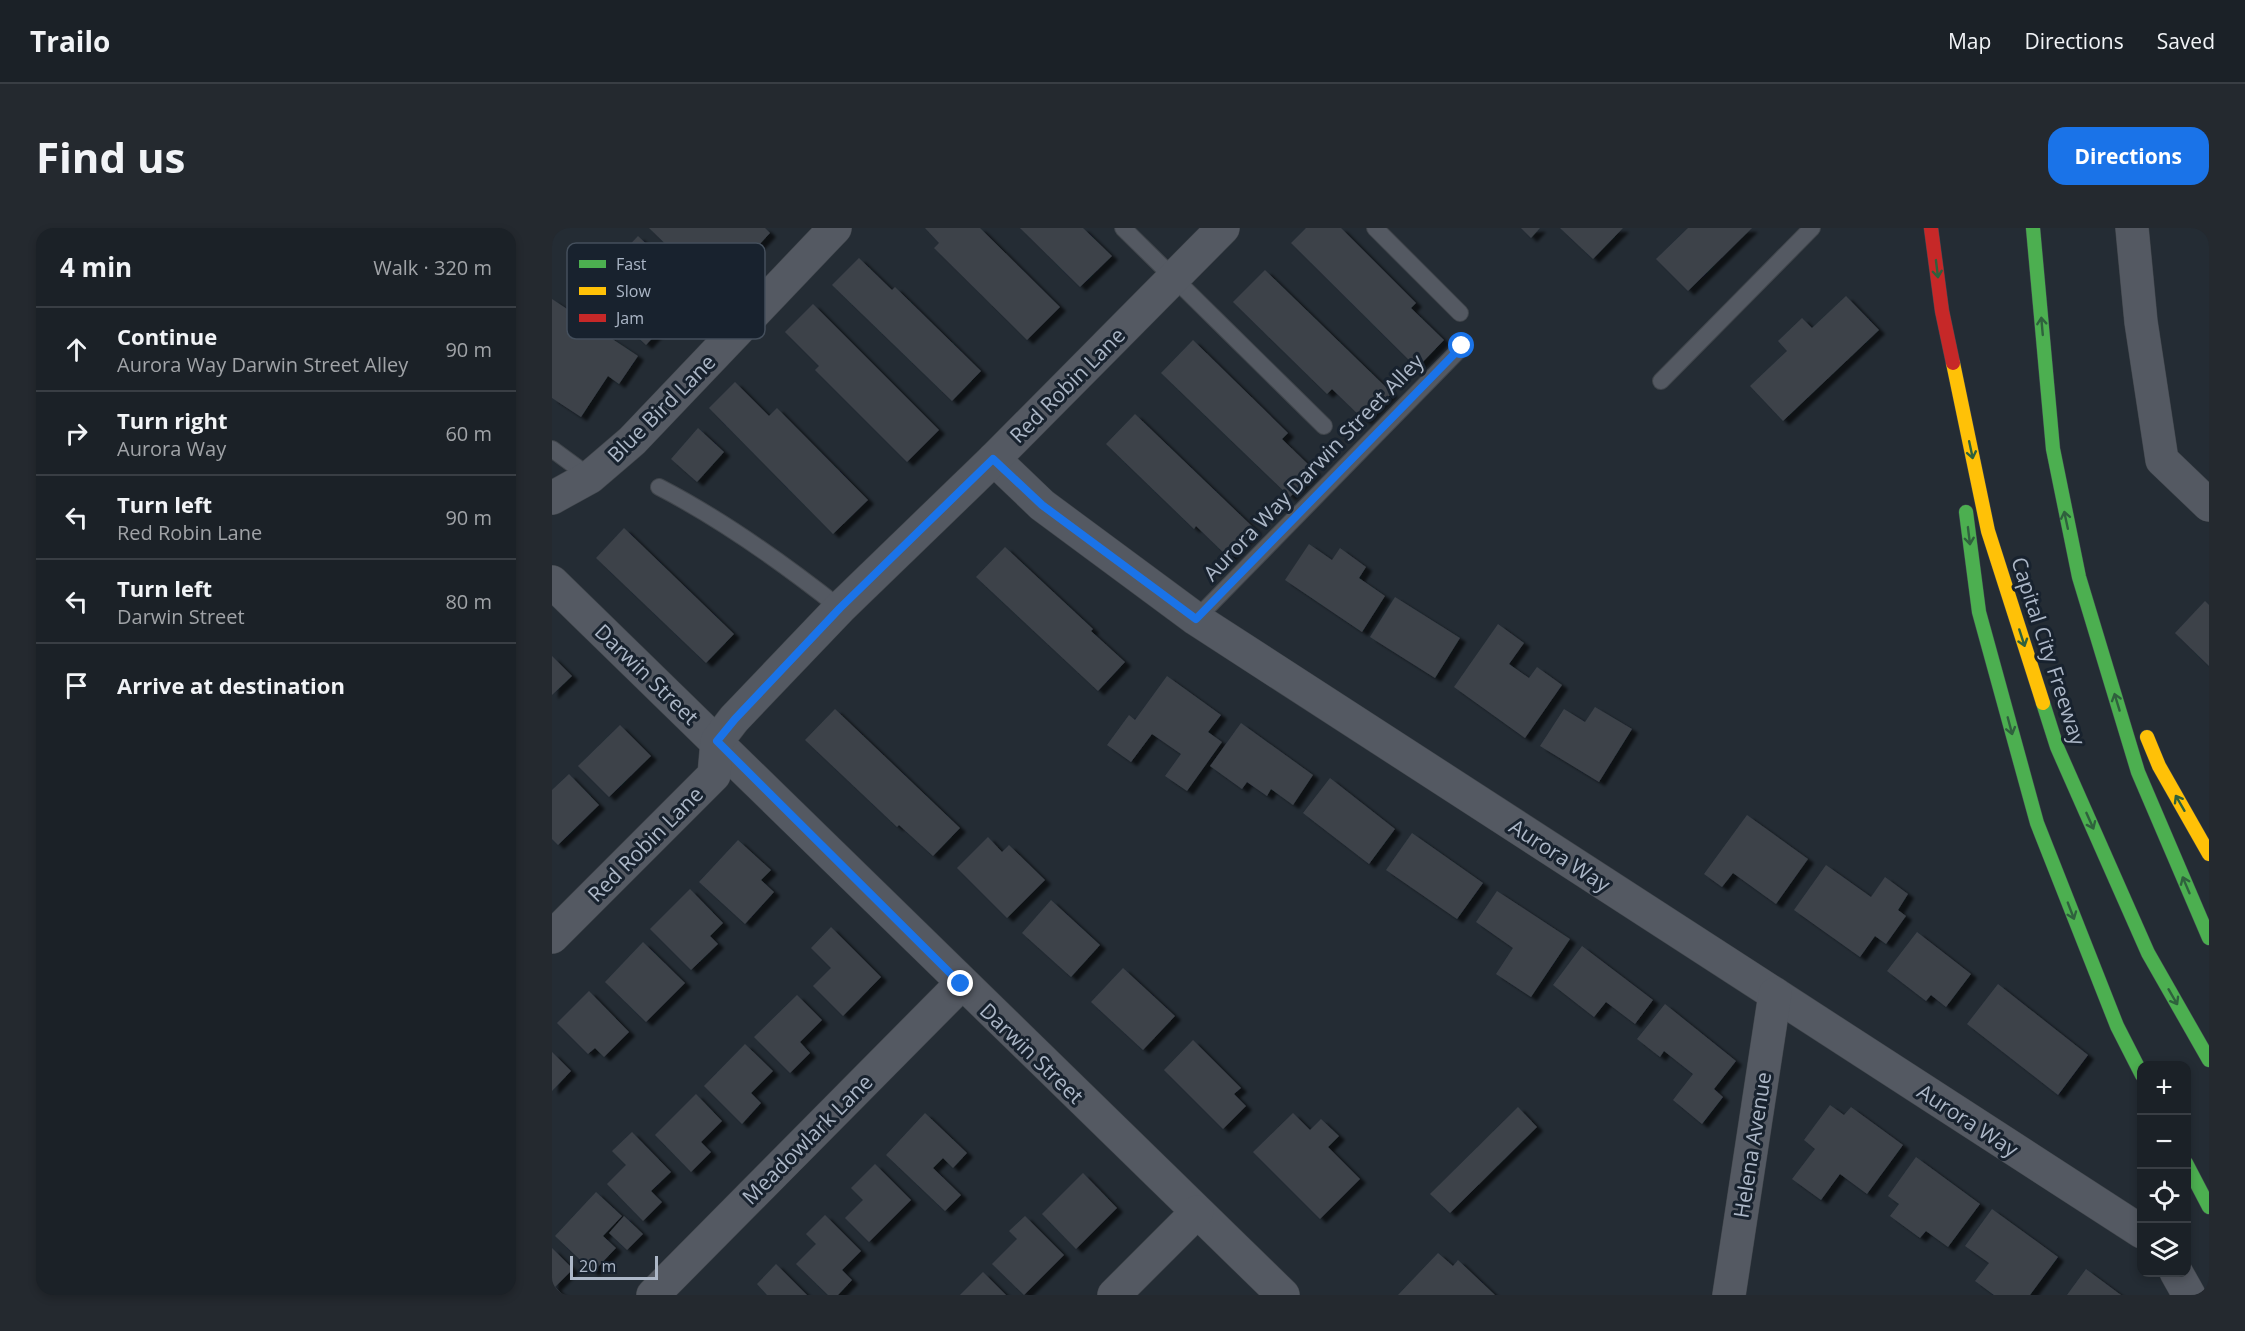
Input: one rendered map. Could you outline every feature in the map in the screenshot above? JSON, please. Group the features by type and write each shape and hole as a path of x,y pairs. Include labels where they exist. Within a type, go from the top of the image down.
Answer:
{"highway":[{"name":"Capital City Freeway","path":"1931,228 1942,311 1988,531 2057,747 2148,953 2209,1060"},
{"path":"2033,228 2053,449 2079,577 2138,772 2209,938"},
{"path":"1942,311 1962,473"},
{"path":"1965,496 1979,612 2037,823 2116,1026 2137,1066"},
{"path":"2079,577 2132,703"},
{"path":"2141,724 2159,766 2209,854"},
{"path":"2190,1169 2209,1207"}],"street":[{"name":"Red Robin Lane","path":"552,937 714,775 717,741 840,608 993,459 1223,228"},
{"path":"2132,228 2141,322 2162,460 2209,506"},
{"name":"Blue Bird Lane","path":"765,295 822,232"},
{"name":"Blue Bird Lane","path":"552,498 590,477 632,441 725,339"},
{"name":"Aurora Way","path":"993,459 1042,505 1196,619 2137,1229"},
{"name":"Darwin Street","path":"552,582 717,741 961,984 1283,1295"},
{"name":"Meadowlark Lane","path":"653,1295 961,984"},
{"name":"Helena Avenue","path":"1729,1295 1775,994"},
{"path":"1114,1295 1197,1212"},
{"path":"2179,1277 2188,1295"}],"lane":[{"path":"1123,228 1324,426"},
{"path":"1375,228 1460,313"},
{"path":"1661,381 1812,228"},
{"name":"Aurora Way Darwin Street Alley","path":"1196,619 1462,346"},
{"path":"552,449 590,477"},
{"path":"659,487 706,513 801,577 840,608"}],"building":[{"path":"649,228 765,228 770,233 761,243 664,243"},
{"path":"925,228 980,228 1060,307 1027,340 934,248 939,243"},
{"path":"1020,228 1083,228 1112,256 1080,287"},
{"path":"1306,228 1341,228 1416,303 1411,308 1444,340 1417,368 1291,243"},
{"path":"1521,228 1540,228 1531,238"},
{"path":"1560,228 1623,228 1593,259"},
{"path":"1688,228 1752,228 1688,291 1656,259"},
{"path":"638,236 645,243 631,243"},
{"path":"859,258 892,290 895,287 981,371 952,401 832,285"},
{"path":"1265,270 1392,393 1365,421 1332,389 1327,394 1233,302"},
{"path":"1846,296 1879,330 1783,421 1750,386 1787,351 1778,341 1802,318 1812,328"},
{"path":"552,299 567,309 567,339 612,339 638,356 619,384 608,376 581,417 552,398"},
{"path":"813,304 939,430 907,462 815,370 819,366 785,332"},
{"path":"640,339 652,339 646,345"},
{"path":"1193,340 1288,433 1282,439 1315,471 1290,497 1161,373"},
{"path":"735,382 769,416 777,408 868,500 833,534 709,408"},
{"path":"1135,414 1256,530 1229,558 1196,526 1194,529 1106,444"},
{"path":"698,428 724,452 697,482 671,459"},
{"path":"624,528 734,634 706,663 596,558"},
{"path":"1309,544 1332,560 1340,548 1366,567 1359,578 1385,596 1362,632 1285,580"},
{"path":"1005,547 1125,662 1098,691 976,577"},
{"path":"1395,597 1460,638 1435,678 1370,637"},
{"path":"2205,601 2209,605 2209,666 2175,633"},
{"path":"1498,624 1524,643 1509,664 1529,678 1537,667 1562,685 1525,738 1454,687"},
{"path":"552,656 572,676 552,695"},
{"path":"1167,676 1221,715 1208,732 1222,742 1187,791 1165,776 1181,754 1152,734 1131,762 1107,745 1129,715 1135,720"},
{"path":"1595,707 1632,729 1599,782 1540,746 1564,709 1585,722"},
{"path":"835,709 960,828 933,856 899,825 897,827 805,740"},
{"path":"1241,723 1313,775 1293,805 1271,789 1267,796 1247,782 1242,789 1210,766"},
{"path":"620,725 651,756 609,797 578,766"},
{"path":"569,774 599,805 558,845 552,839 552,790"},
{"path":"1330,778 1395,829 1369,864 1303,813"},
{"path":"1747,815 1808,859 1776,904 1733,873 1722,887 1704,874"},
{"path":"1412,833 1483,883 1457,919 1386,870"},
{"path":"988,837 1002,852 1009,845 1045,880 1007,918 957,868"},
{"path":"738,840 771,870 761,880 774,892 745,924 699,882"},
{"path":"1826,865 1871,897 1885,877 1908,894 1898,910 1906,916 1886,944 1875,936 1860,957 1794,910"},
{"path":"690,889 723,923 710,936 718,944 691,970 650,929"},
{"path":"1497,891 1570,939 1531,997 1496,974 1513,948 1476,922"},
{"path":"1051,900 1100,945 1071,977 1022,933"},
{"path":"831,927 881,977 843,1016 813,986 831,968 811,948"},
{"path":"1917,932 1971,974 1946,1007 1931,995 1926,1001 1887,971"},
{"path":"643,942 685,983 646,1022 605,982"},
{"path":"1582,946 1653,1000 1635,1024 1606,1002 1594,1017 1553,985"},
{"path":"1123,968 1175,1016 1143,1050 1091,1002"},
{"path":"1998,984 2088,1055 2058,1095 1967,1024"},
{"path":"589,991 629,1032 604,1057 595,1048 588,1054 557,1023"},
{"path":"797,995 822,1020 800,1042 810,1053 790,1073 754,1037"},
{"path":"1665,1004 1736,1061 1714,1089 1723,1097 1702,1124 1673,1100 1693,1074 1664,1051 1660,1057 1637,1039"},
{"path":"1193,1040 1241,1088 1234,1094 1246,1106 1223,1129 1164,1070"},
{"path":"745,1044 773,1071 751,1093 761,1103 742,1124 704,1086"},
{"path":"552,1052 571,1071 552,1091"},
{"path":"696,1094 722,1121 701,1142 711,1152 691,1172 655,1135"},
{"path":"1830,1105 1844,1115 1851,1107 1903,1145 1867,1194 1840,1174 1821,1200 1792,1179 1815,1149 1804,1140"},
{"path":"1518,1107 1537,1127 1450,1213 1430,1194"},
{"path":"925,1113 967,1153 953,1168 943,1158 933,1168 961,1195 945,1211 886,1155"},
{"path":"1293,1113 1310,1130 1321,1119 1339,1136 1328,1147 1360,1179 1320,1219 1253,1152"},
{"path":"632,1132 671,1172 651,1191 662,1202 643,1221 607,1184 626,1165 612,1151"},
{"path":"1916,1157 1980,1204 1948,1247 1926,1231 1920,1238 1890,1216 1899,1204 1888,1196"},
{"path":"875,1164 911,1200 869,1242 845,1218 863,1200 851,1188"},
{"path":"1083,1173 1117,1208 1076,1249 1042,1214"},
{"path":"596,1192 622,1216 603,1236 616,1248 593,1272 555,1236"},
{"path":"1992,1209 2058,1257 2030,1295 1994,1295 1975,1281 1989,1263 1965,1246"},
{"path":"825,1215 861,1251 842,1270 852,1280 838,1295 828,1295 796,1264 816,1244 806,1234"},
{"path":"624,1216 643,1234 627,1250 609,1233"},
{"path":"1025,1216 1064,1255 1024,1295 992,1264 1017,1239 1009,1231"},
{"path":"552,1248 573,1269 555,1287 563,1295 552,1295"},
{"path":"1438,1253 1453,1266 1458,1260 1495,1295 1398,1295"},
{"path":"776,1264 807,1295 767,1295 757,1284"},
{"path":"2086,1269 2121,1295 2067,1295"},
{"path":"983,1272 1006,1295 960,1295"}],"traffic: fast":[{"path":"2033,228 2053,449 2079,577 2138,772 2209,938"},
{"path":"1966,512 1979,612 2037,823 2117,1026 2137,1065"},
{"path":"2043,703 2057,747 2148,953 2209,1060"},
{"path":"2189,1169 2209,1207"}],"traffic: slow":[{"path":"1953,363 1988,531 2043,703"},
{"path":"2147,737 2159,766 2209,854"}],"traffic: jam":[{"path":"1931,228 1942,311 1953,363"}],"route":[{"path":"961,984 717,741 840,608 993,459 1042,505 1196,619 1462,346"}]}
